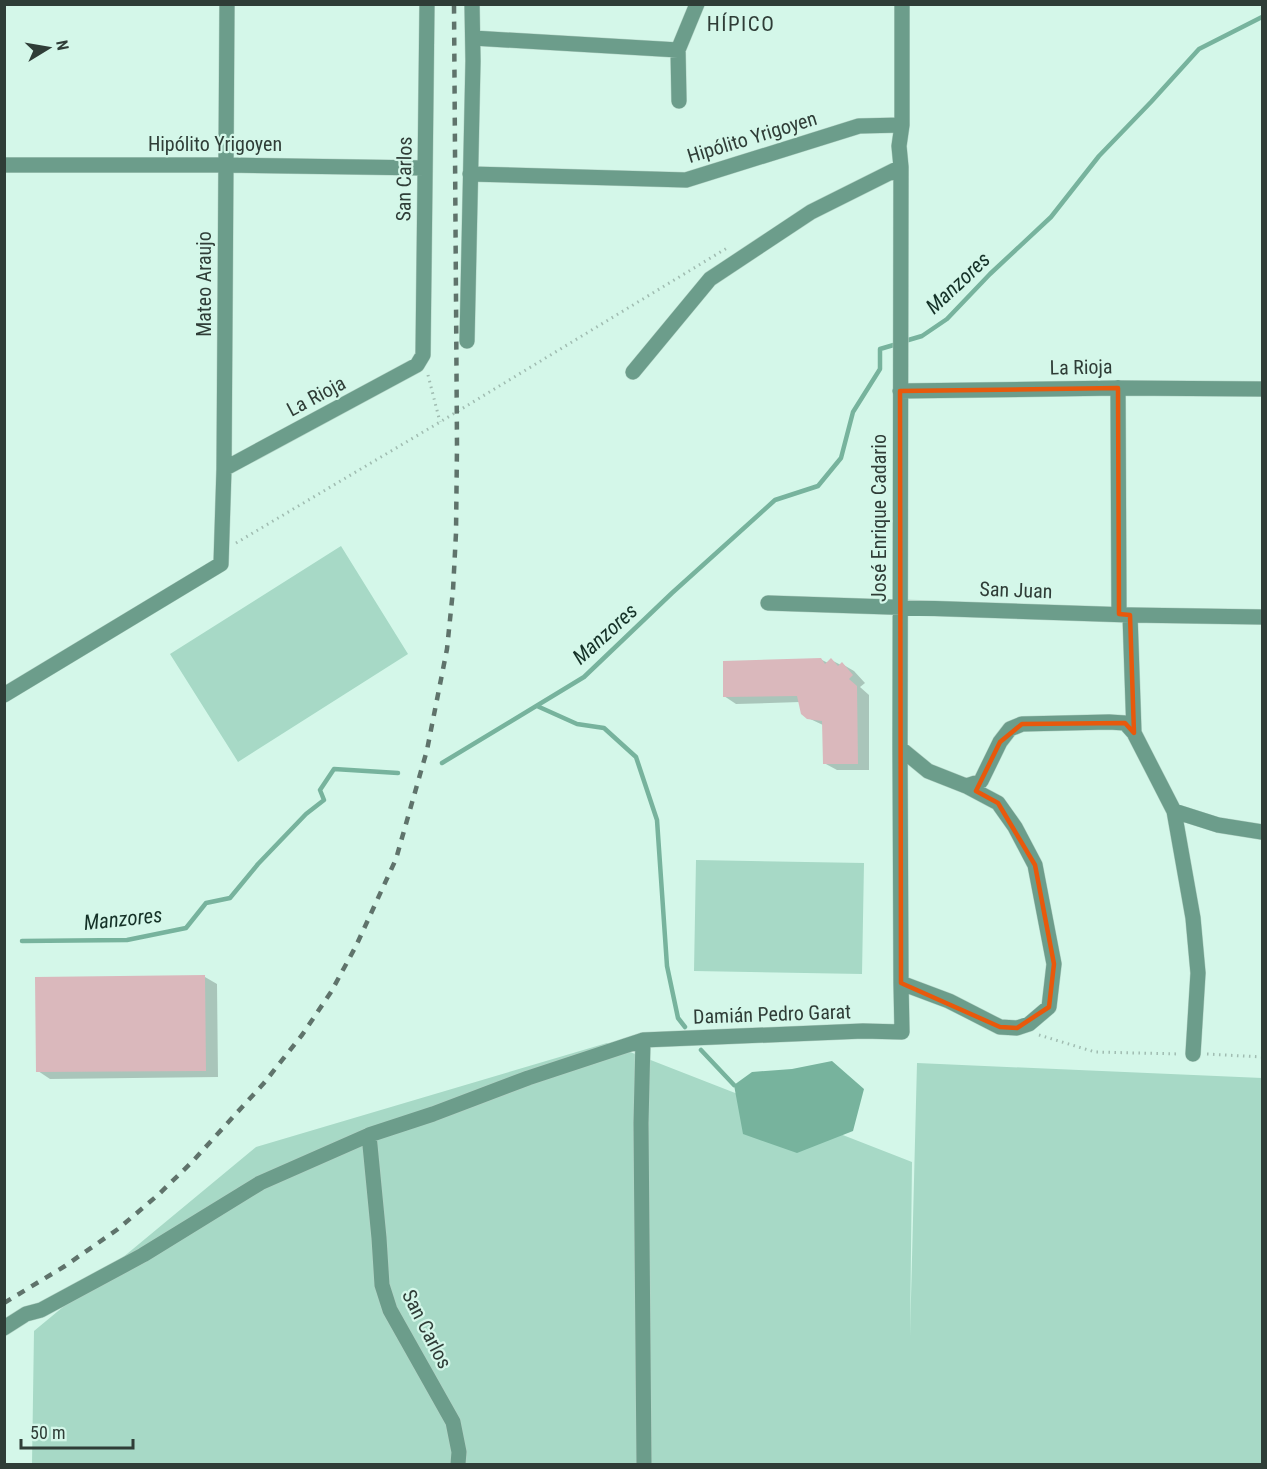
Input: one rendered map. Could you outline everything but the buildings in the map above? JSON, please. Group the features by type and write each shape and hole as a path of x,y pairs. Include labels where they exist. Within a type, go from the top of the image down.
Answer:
{"street":[{"name":"Mateo Araujo","path":"4,695 221,564 224,469 227,4"},
{"name":"San Carlos","path":"423,355 427,4"},
{"path":"466,341 472,4"},
{"path":"679,102 678,50 697,4"},
{"name":"José Enrique Cadario","path":"902,4 902,125 898,146 901,167 902,1032"},
{"path":"473,38 678,50"},
{"name":"Hipólito Yrigoyen","path":"470,174 686,180 859,126 902,125"},
{"name":"Hipólito Yrigoyen","path":"4,165 425,168"},
{"path":"633,372 710,279 812,212 901,167"},
{"name":"La Rioja","path":"224,469 417,365 423,355"},
{"path":"1118,388 1124,615 1134,733"},
{"name":"La Rioja","path":"900,391 1263,388"},
{"name":"San Juan","path":"768,603 1124,615 1263,617"},
{"path":"966,786 981,781 1000,742 1010,729 1022,724 1125,723 1134,733 1174,811 1193,918 1198,973 1193,1054"},
{"path":"900,748 928,771 966,786 998,803 1015,827 1035,865 1054,964 1049,1007 1029,1024 1017,1028 1000,1027 949,1001 901,984"},
{"path":"1174,811 1218,825 1263,832"},
{"name":"Damián Pedro Garat","path":"4,1328 26,1314 41,1310 143,1256 260,1183 369,1135 643,1040 863,1031 902,1032"},
{"path":"643,1040 641,1123 644,1464"},
{"name":"San Carlos","path":"369,1135 382,1285 390,1310 453,1422 459,1452 458,1464"}],"path":[{"path":"423,355 440,422 729,246"},
{"path":"1017,1028 1095,1052"}],"highlighted area":[{"path":"1118,388 1119,614 1130,615 1134,733 1125,723 1022,724 1000,742 976,791 998,803 1035,865 1054,964 1049,1007 1017,1028 1000,1027 901,983 900,391"}],"shaded area":[{"path":"341,546 408,654 238,762 170,654"},
{"path":"696,860 864,863 862,974 694,971"},
{"path":"607,1043 912,1162 910,1337 917,1063 1262,1078 1262,1464 32,1464 34,1331 256,1147"},
{"path":"832,1061 864,1089 853,1131 797,1153 743,1134 734,1085 752,1072 792,1069"}],"waterway":[{"name":"Manzores","path":"905,341 922,336 947,319 990,274 1051,217 1099,156 1199,49 1262,17"},
{"name":"Manzores","path":"442,763 584,677 775,500 818,486 841,458 853,412 880,369 880,349 897,344"},
{"path":"537,706 577,724 604,728 636,757 657,820 667,966 678,1018 685,1027"},
{"name":"Manzores","path":"22,941 127,940 186,928 206,903 230,898 258,864 306,814 324,800 320,790 334,769 398,773"},
{"path":"701,1050 734,1085"}],"railway":[{"path":"4,1303 65,1266 118,1229 192,1162 264,1083 302,1035 331,992 356,946 396,859 427,750 447,649 453,590 457,446 454,4"}],"district":[{"name":"HÍPICO","path":"741,24"}]}
